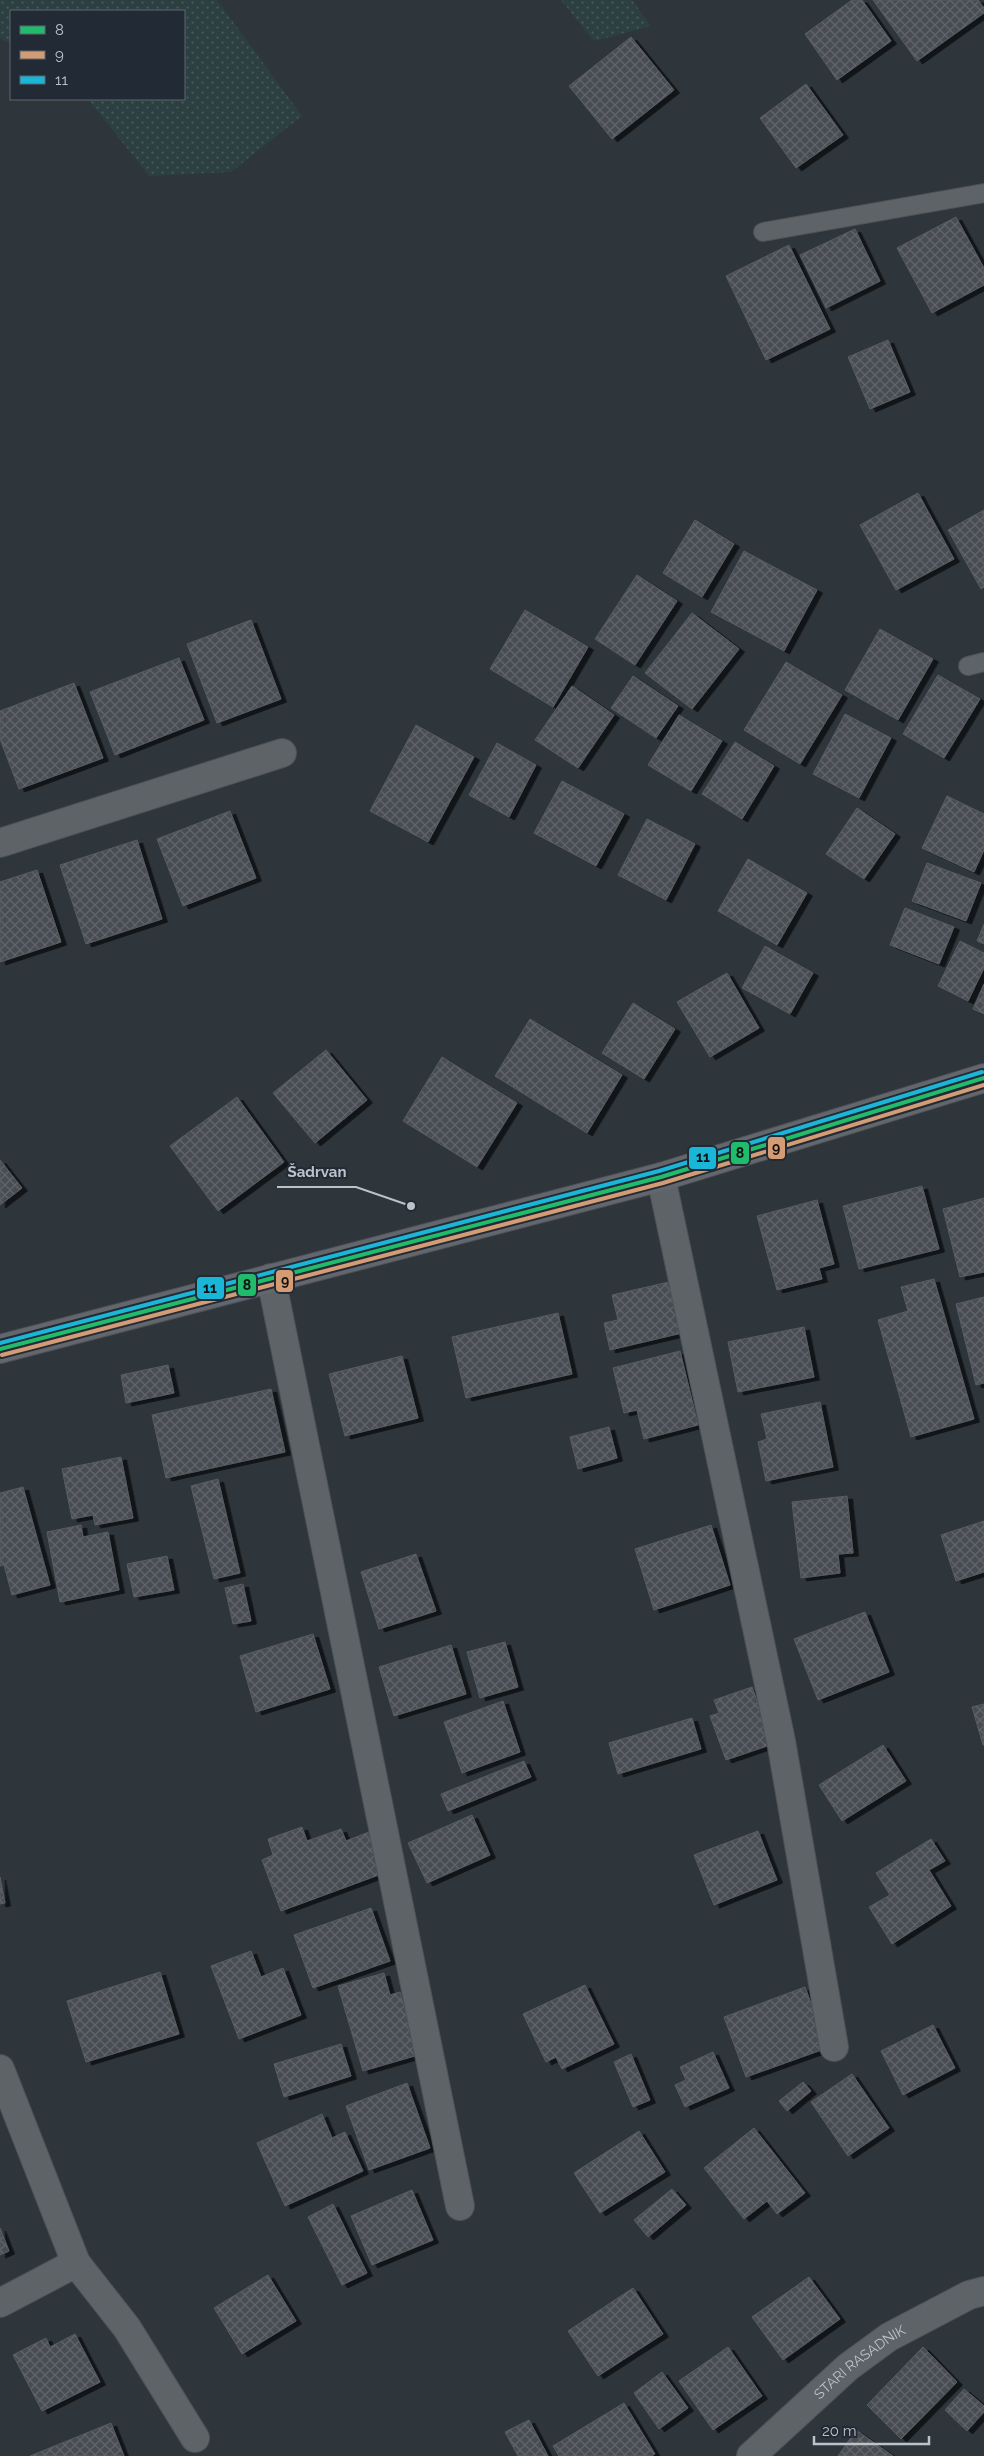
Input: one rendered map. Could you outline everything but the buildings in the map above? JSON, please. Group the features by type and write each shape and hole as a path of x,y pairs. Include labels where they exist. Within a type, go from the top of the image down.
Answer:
{"main road":[{"path":"0,1349 661,1177 984,1078"}],"street":[{"path":"0,843 282,753"},
{"path":"661,1177 781,1741 834,2048"},
{"path":"271,1278 460,2206"},
{"path":"0,2069 76,2262 127,2328 195,2438"},
{"path":"0,2303 76,2262"},
{"name":"STARI RASADNIK","path":"751,2456 848,2367 889,2337 969,2295 984,2291"}],"lane":[{"path":"763,232 984,193"}],"green space":[{"path":"0,0 217,0 302,116 231,172 149,176 89,100 185,100 185,10 10,10 10,43 0,39"},
{"path":"561,0 632,0 651,26 594,41"}],"transit line":[{"name":"11","path":"0,1343 659,1171 982,1072"},
{"name":"8","path":"0,1349 661,1177 984,1078"},
{"name":"9","path":"2,1355 663,1183 984,1085"}],"place":[{"name":"Šadrvan","path":"411,1206"}]}
